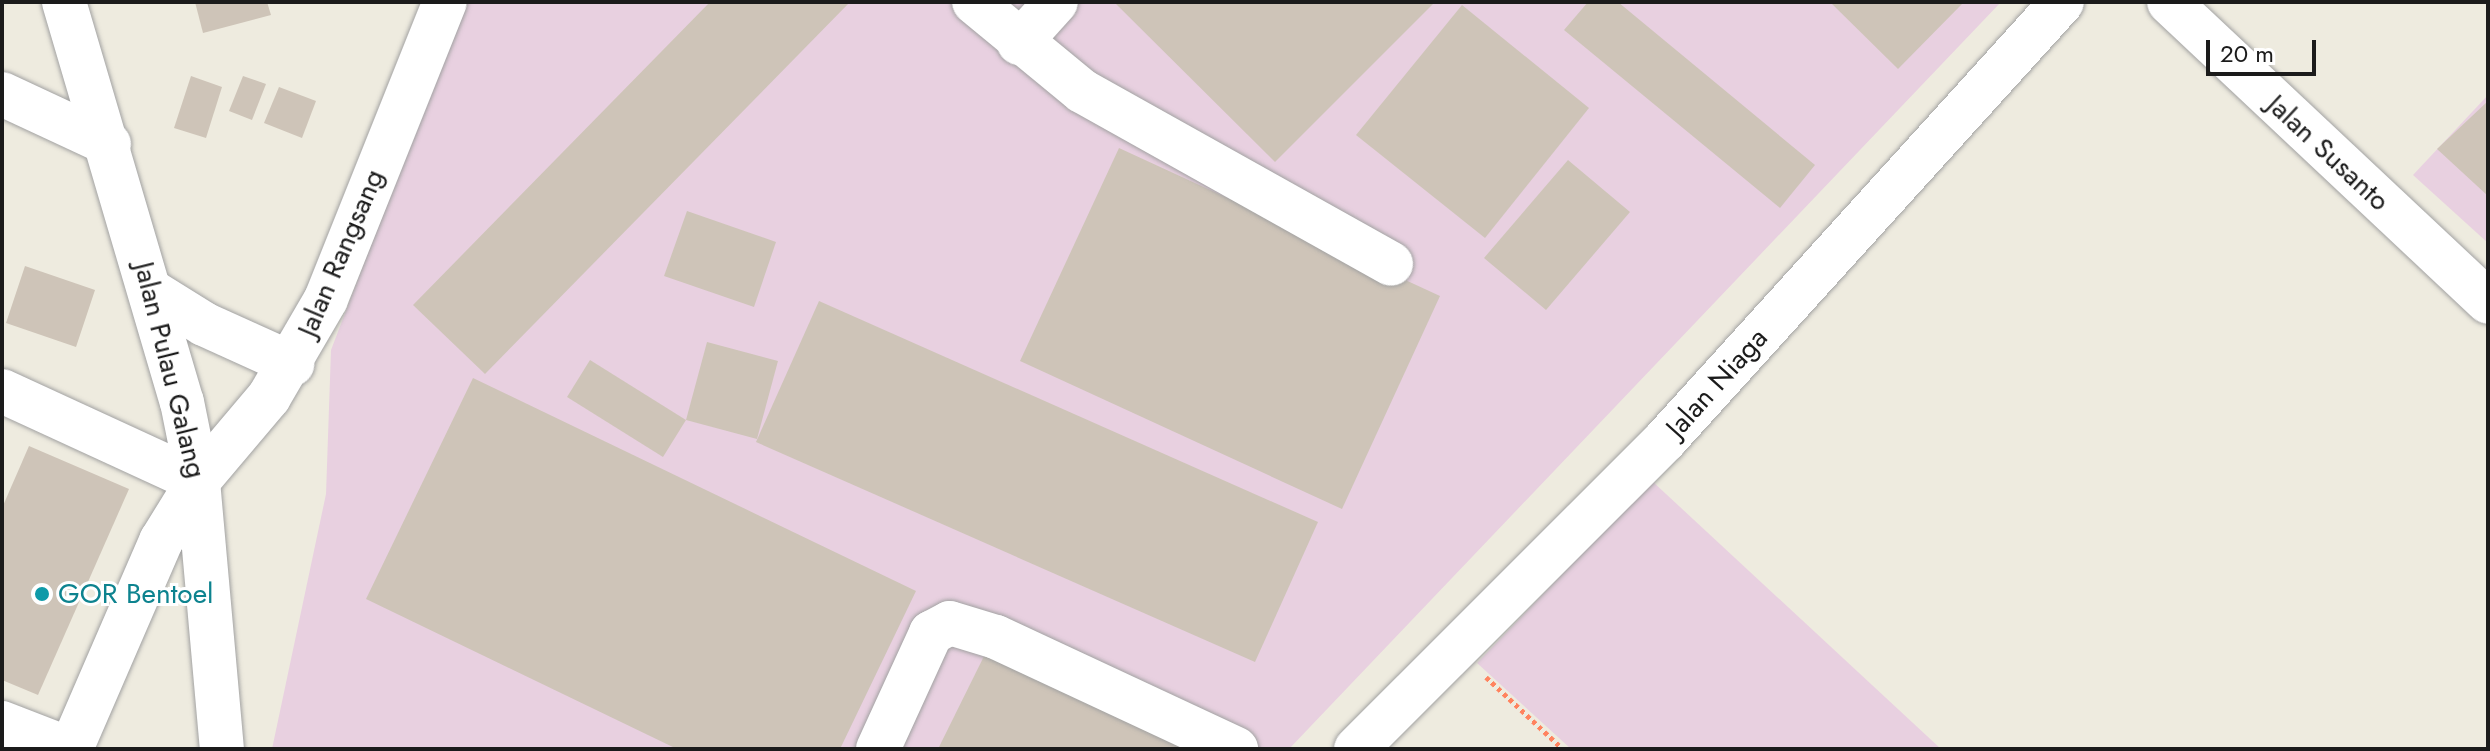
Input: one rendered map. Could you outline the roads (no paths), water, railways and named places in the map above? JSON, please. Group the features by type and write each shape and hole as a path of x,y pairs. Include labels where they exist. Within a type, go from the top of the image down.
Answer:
{"street":[{"name":"Jalan Pulau Galang","path":"64,2 151,291 198,481 222,749"},
{"name":"Jalan Rangsang","path":"70,749 161,541 198,481 292,364 326,299 445,2"},
{"path":"974,2 1019,43 1082,91 1391,264"},
{"path":"1019,43 1056,2"},
{"name":"Jalan Niaga","path":"1356,749 1665,440 2062,2"},
{"name":"Jalan Susanto","path":"2169,2 2488,302"},
{"path":"2,94 109,144"},
{"path":"151,291 204,324 292,364"},
{"path":"2,391 198,481"},
{"path":"878,749 931,633 950,623 996,637 1236,749"},
{"path":"2,723 70,749"}],"place":[{"name":"GOR Bentoel","path":"42,594"}]}
